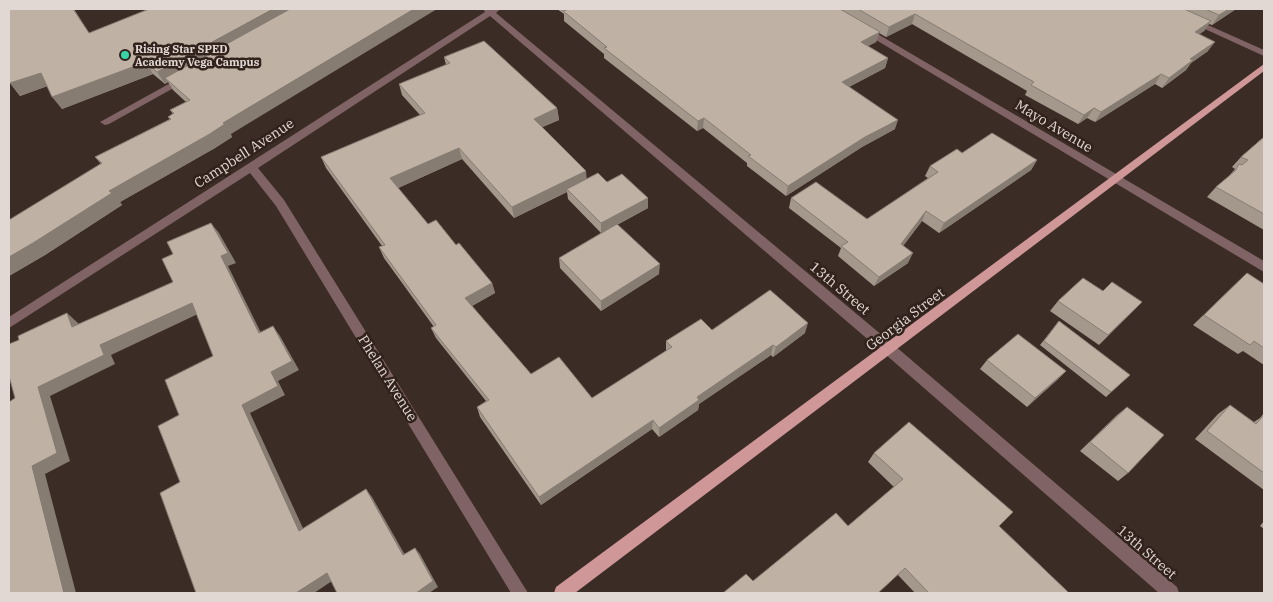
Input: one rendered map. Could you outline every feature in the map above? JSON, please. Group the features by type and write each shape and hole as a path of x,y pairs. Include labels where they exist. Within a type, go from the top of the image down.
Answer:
{"main road":[{"name":"Georgia Street","path":"562,593 890,350 1264,67"}],"street":[{"path":"1165,9 1264,53"},
{"name":"Campbell Avenue","path":"9,323 491,10"},
{"name":"13th Street","path":"491,10 890,350 1171,593"},
{"name":"Mayo Avenue","path":"855,24 1264,267"},
{"path":"105,122 190,75"},
{"name":"Phelan Avenue","path":"251,166 280,203 520,593"}],"building":[{"path":"9,9 73,9 89,33 149,9 273,9 157,72 146,62 52,97 41,73 10,83 9,81"},
{"path":"290,9 414,9 223,123 225,124 208,135 109,191 112,193 9,257 9,220 102,163 95,157 171,119 168,117 174,113 170,110 190,100 165,78"},
{"path":"569,9 840,9 880,32 861,42 888,58 842,82 898,120 865,137 788,186 748,156 751,155 704,118 698,121 604,48 607,47 563,11"},
{"path":"858,9 1184,9 1211,21 1195,32 1215,42 1190,59 1193,60 1169,78 1161,74 1101,112 1094,108 1084,115 1031,85 1034,82 915,14 889,27"},
{"path":"1205,9 1229,9 1219,15"},
{"path":"484,41 557,108 534,119 586,171 512,207 459,148 390,178 428,224 436,220 456,245 459,243 492,283 465,298 531,374 559,357 592,398 672,347 666,341 701,319 712,330 770,290 808,323 776,347 773,345 697,397 699,400 659,428 653,420 539,497 477,407 489,400 431,328 436,325 379,247 385,245 321,157 425,113 399,84 450,63 444,57"},
{"path":"992,133 1037,160 944,223 926,211 901,244 913,253 879,277 841,246 848,242 791,198 816,182 867,219 938,172 930,166 957,149 962,153"},
{"path":"1264,137 1264,214 1216,187 1235,171 1239,164 1242,165 1248,160 1241,157"},
{"path":"598,173 607,182 622,174 648,198 601,223 567,189"},
{"path":"211,223 228,253 221,256 259,333 273,326 292,361 271,372 278,386 242,405 299,531 366,489 403,555 415,548 433,581 416,593 337,593 327,573 296,593 196,593 160,493 180,482 158,426 179,415 165,380 213,356 192,303 100,345 104,355 38,387 57,453 32,466 64,593 9,593 9,402 15,398 9,376 9,344 19,340 18,336 67,313 72,327 173,282 162,259 173,254 167,242"},
{"path":"617,224 660,264 601,301 559,258"},
{"path":"1247,273 1264,284 1264,348 1254,341 1250,345 1204,315"},
{"path":"1083,278 1103,291 1112,282 1142,302 1108,335 1058,301"},
{"path":"1059,321 1130,375 1111,392 1044,341"},
{"path":"1018,334 1066,371 1035,398 987,360"},
{"path":"1230,405 1256,424 1264,415 1264,473 1207,431"},
{"path":"1127,407 1164,435 1128,473 1090,442"},
{"path":"909,422 1013,512 999,526 1069,593 929,593 905,568 878,593 723,593 746,574 753,581 836,513 848,526 903,479 874,453"}],"place":[{"name":"Rising Star SPED Academy Vega Campus","path":"125,55"}]}
